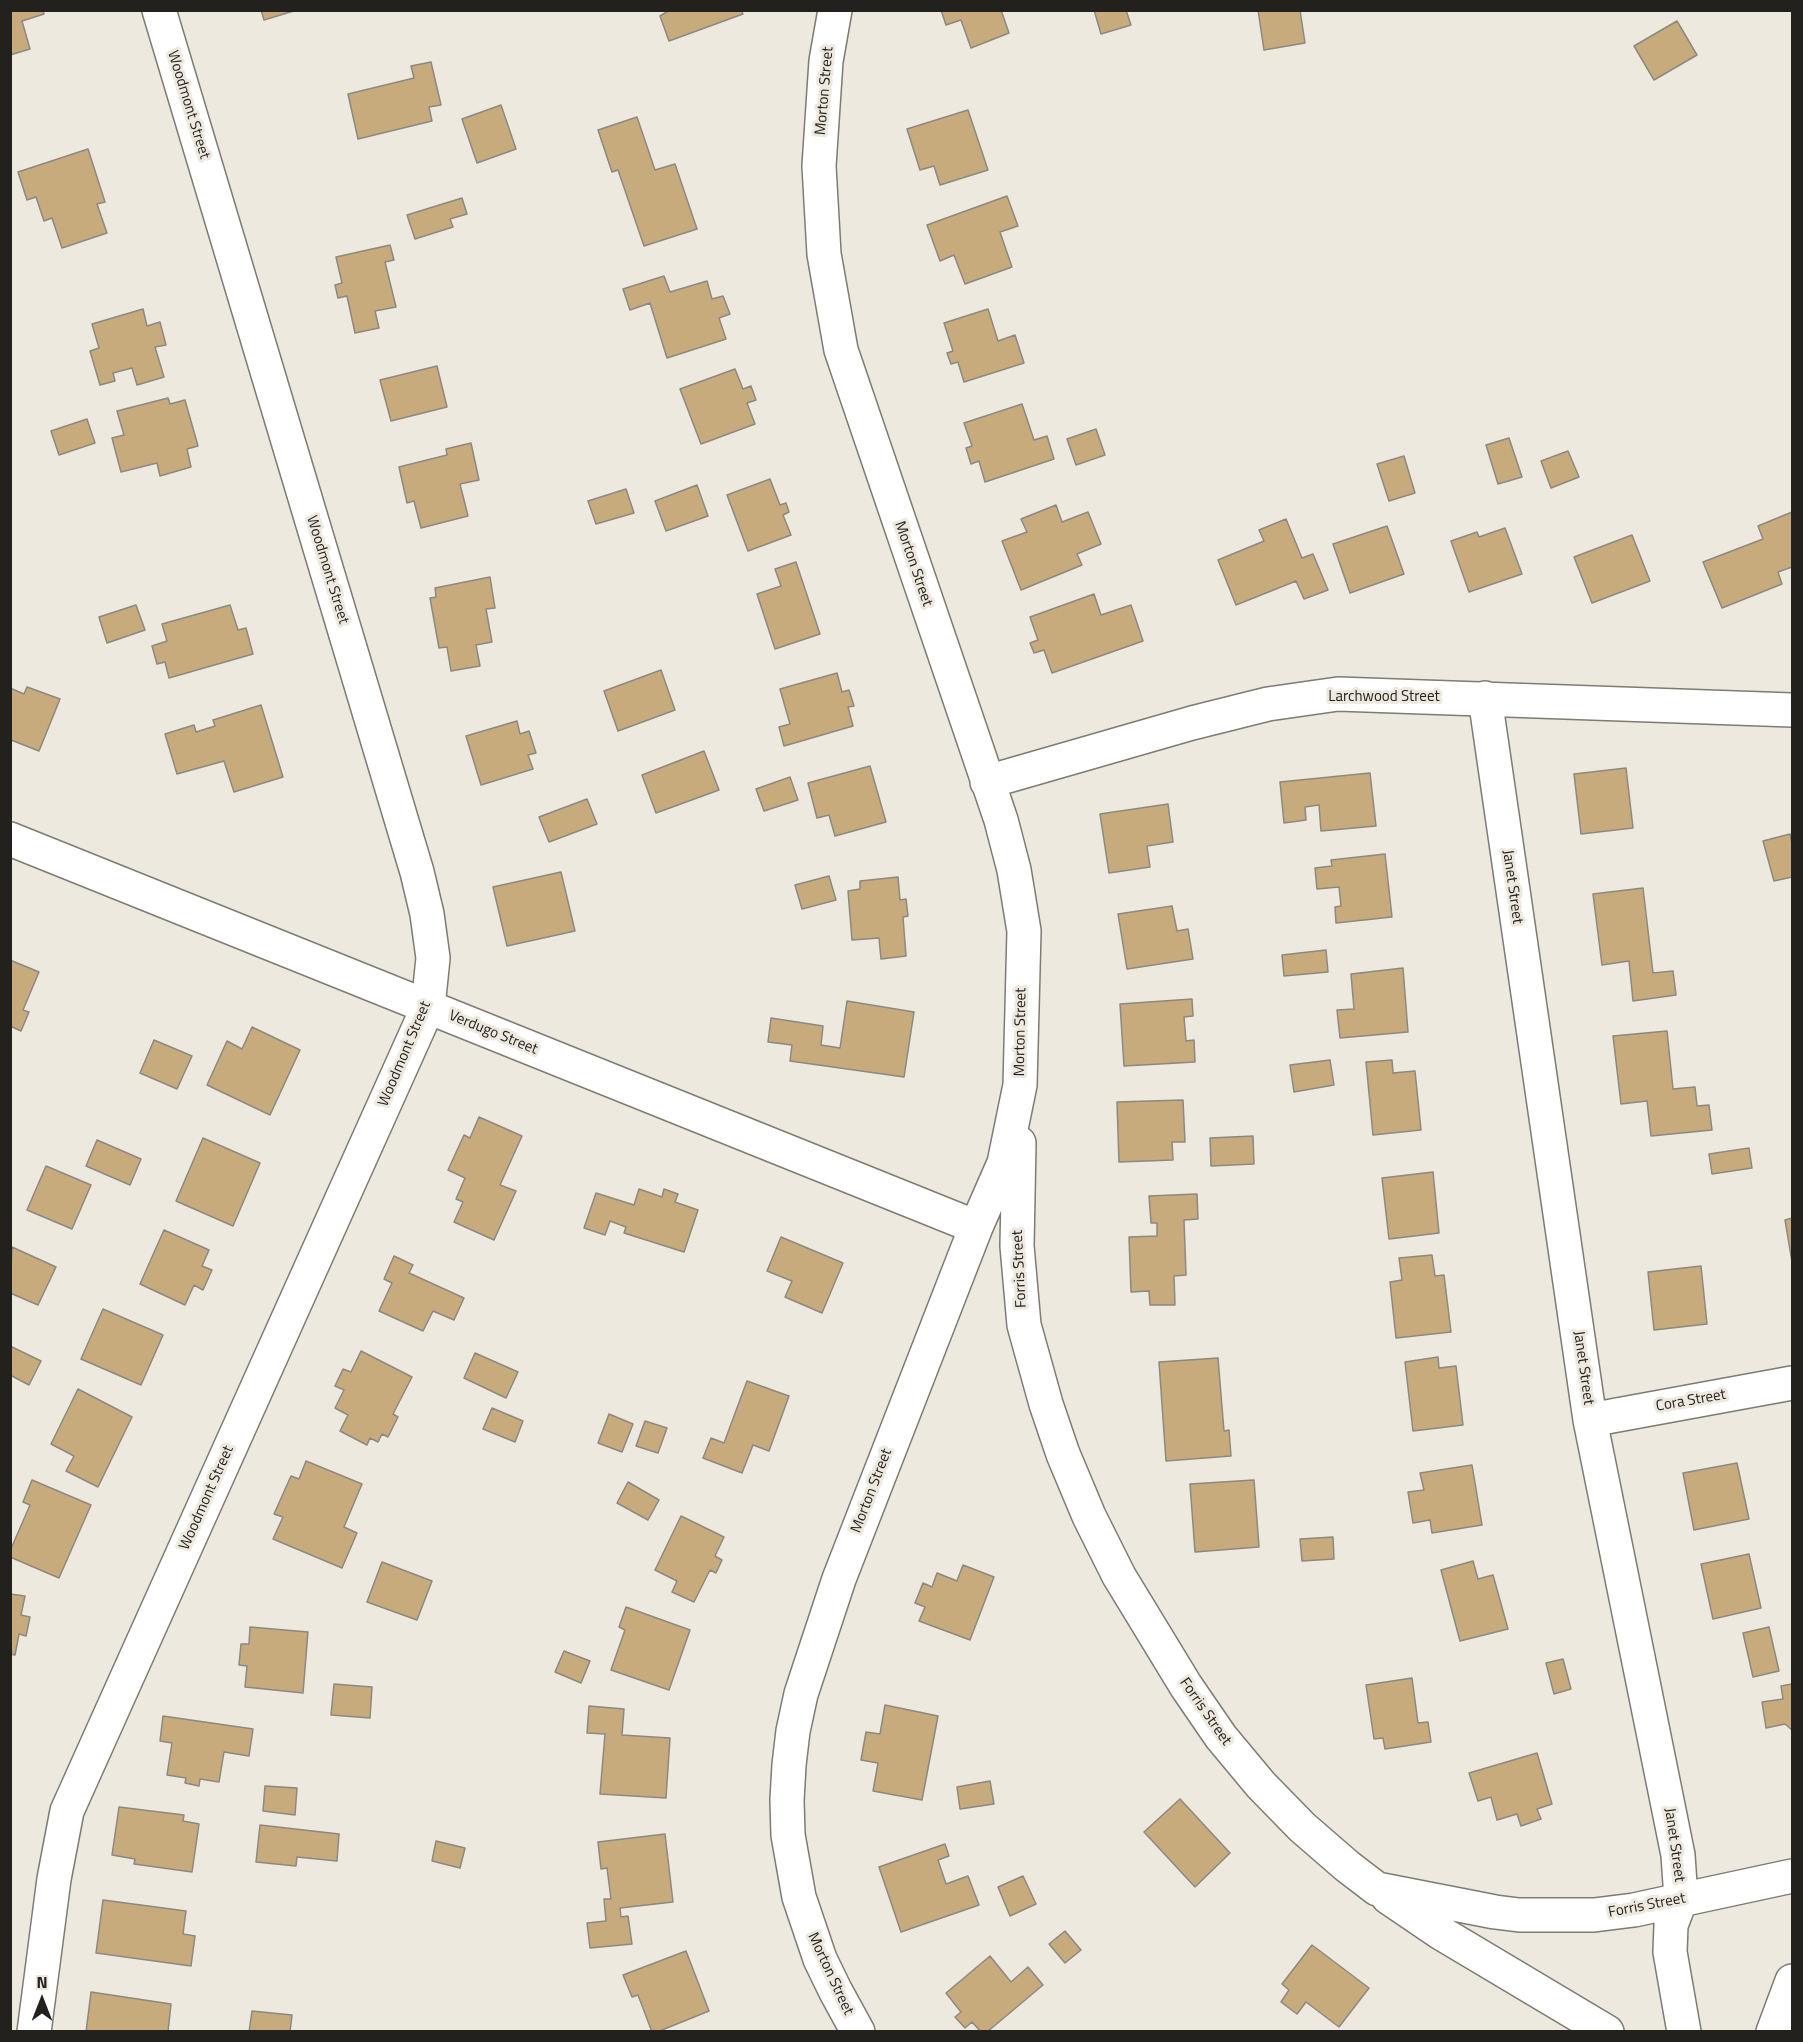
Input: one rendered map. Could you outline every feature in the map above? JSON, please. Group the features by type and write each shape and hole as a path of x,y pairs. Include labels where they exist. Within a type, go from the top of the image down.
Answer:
{"street":[{"name":"Woodmont Street","path":"34,2031 54,1879 67,1811 428,1007 433,958 428,914 417,872 159,10"},
{"name":"Morton Street","path":"835,10 826,61 819,166 824,254 841,350 1007,840 1024,931 1020,1085 1004,1163 975,1227 839,1579 801,1694 793,1731 787,1800 788,1835 796,1886 820,1959 858,2031"},
{"name":"Larchwood Street","path":"987,782 1192,723 1268,704 1338,694 1792,710"},
{"name":"Janet Street","path":"1485,698 1590,1420 1678,1855 1681,1899 1671,1925 1670,1952 1684,2031"},
{"name":"Verdugo Street","path":"10,839 975,1227"},
{"name":"Forris Street","path":"1020,1085 1017,1246 1024,1325 1046,1404 1063,1454 1089,1516 1152,1634 1221,1737 1261,1785 1302,1827 1377,1889 1495,1912 1519,1915 1594,1915 1634,1910 1792,1876"},
{"name":"Cora Street","path":"1590,1420 1792,1383"},
{"path":"1377,1889 1441,1933 1607,2031"},
{"path":"1773,2031 1792,1981"}],"building":[{"path":"10,10 43,10 44,14 22,21 30,49 10,55"},
{"path":"261,10 297,10 264,20"},
{"path":"670,10 741,10 743,14 669,41 660,16"},
{"path":"941,10 1001,10 1009,33 971,48 961,20 946,25"},
{"path":"1094,10 1126,10 1131,25 1101,34"},
{"path":"1258,10 1300,10 1305,43 1264,50"},
{"path":"1677,21 1697,55 1654,80 1634,46"},
{"path":"431,62 441,105 429,107 432,121 358,139 348,94 414,78 411,66"},
{"path":"501,105 516,149 477,163 462,119"},
{"path":"968,110 988,170 940,185 934,166 920,170 907,129"},
{"path":"637,117 655,170 675,164 697,229 644,246 618,170 612,172 598,130"},
{"path":"88,149 105,202 97,204 107,233 62,248 52,218 44,221 36,197 27,200 18,172"},
{"path":"1007,196 1018,226 1000,232 1012,267 965,284 954,255 940,261 927,225"},
{"path":"462,198 467,214 450,219 453,227 415,239 407,215"},
{"path":"390,245 394,260 385,262 396,307 375,311 379,328 355,333 347,296 338,298 335,285 342,283 336,257"},
{"path":"664,276 670,292 707,281 712,299 723,296 730,314 719,318 726,339 667,358 650,303 630,310 623,289"},
{"path":"143,309 147,326 160,322 166,345 155,347 164,377 137,385 132,368 113,373 115,381 100,385 90,351 99,348 92,324"},
{"path":"988,309 998,341 1015,335 1024,363 964,382 958,362 951,364 947,353 953,351 944,323"},
{"path":"437,366 447,407 391,421 380,380"},
{"path":"735,369 743,389 751,386 756,400 747,403 755,424 701,444 680,389"},
{"path":"168,398 170,404 185,400 198,446 187,449 191,467 160,476 157,463 121,472 112,438 124,435 117,411"},
{"path":"1022,404 1034,440 1047,436 1054,459 985,482 979,461 971,464 966,448 972,446 964,423"},
{"path":"87,419 95,443 59,455 51,431"},
{"path":"1096,429 1105,455 1076,465 1067,439"},
{"path":"1509,438 1522,477 1498,484 1486,445"},
{"path":"471,443 479,480 460,484 468,516 421,528 414,501 407,503 399,467 447,455 446,449"},
{"path":"1568,451 1579,477 1551,488 1541,461"},
{"path":"1404,456 1415,493 1389,501 1377,464"},
{"path":"770,479 780,505 786,503 789,512 783,515 791,535 748,551 727,495"},
{"path":"697,485 708,516 666,531 655,501"},
{"path":"626,489 634,513 596,524 588,501"},
{"path":"1056,505 1062,522 1088,512 1101,544 1077,554 1082,565 1021,590 1002,541 1027,532 1021,519"},
{"path":"1792,512 1792,567 1778,572 1782,584 1722,608 1703,562 1763,539 1758,526"},
{"path":"1286,519 1302,558 1313,554 1328,590 1304,599 1296,581 1236,605 1218,560 1264,541 1259,530"},
{"path":"1387,526 1404,574 1350,593 1333,544"},
{"path":"1505,528 1522,574 1469,592 1451,541 1477,532 1479,537"},
{"path":"1632,535 1650,581 1592,603 1574,557"},
{"path":"796,562 820,634 775,649 757,594 781,586 775,569"},
{"path":"490,577 495,608 486,609 492,642 476,645 480,666 451,671 447,647 439,648 430,598 436,597 435,588"},
{"path":"1094,594 1101,615 1131,605 1143,641 1052,673 1044,650 1034,653 1030,643 1038,640 1030,617"},
{"path":"136,605 145,630 107,643 99,617"},
{"path":"230,605 238,630 246,628 253,654 169,678 165,662 157,664 152,646 167,641 162,624"},
{"path":"661,670 675,710 618,731 604,691"},
{"path":"837,673 842,692 849,690 854,706 848,707 853,726 784,746 779,727 790,724 780,689"},
{"path":"27,687 60,699 39,751 11,740 10,742 10,688 24,694"},
{"path":"261,705 283,777 234,792 224,761 177,774 165,734 194,725 196,732 215,726 213,720"},
{"path":"517,721 520,734 529,731 536,753 528,755 533,769 481,785 466,736"},
{"path":"704,751 719,790 656,813 642,775"},
{"path":"870,766 886,822 835,836 829,815 817,818 808,783"},
{"path":"1626,768 1633,828 1581,834 1574,774"},
{"path":"1370,773 1376,826 1321,831 1319,805 1305,807 1306,820 1284,823 1280,782"},
{"path":"790,777 798,800 764,811 756,789"},
{"path":"587,799 597,824 549,842 539,817"},
{"path":"1168,804 1173,842 1147,846 1150,867 1109,873 1100,814"},
{"path":"1790,834 1792,877 1774,881 1763,841"},
{"path":"1385,854 1392,917 1336,923 1335,907 1341,906 1339,887 1317,889 1315,868 1332,866 1331,860"},
{"path":"561,872 575,931 507,946 493,887"},
{"path":"829,876 836,900 802,909 795,885"},
{"path":"898,877 900,900 906,899 908,916 903,917 906,956 881,959 879,938 852,940 848,891 860,889 860,881"},
{"path":"1643,888 1653,973 1673,971 1676,995 1633,1001 1629,961 1602,965 1593,894"},
{"path":"1172,906 1177,931 1188,929 1193,959 1127,969 1118,914"},
{"path":"1326,950 1328,972 1284,976 1282,955"},
{"path":"10,960 39,972 23,1010 29,1012 21,1031 10,1026"},
{"path":"1403,968 1408,1032 1340,1038 1337,1010 1354,1009 1351,974"},
{"path":"1192,999 1193,1016 1184,1017 1186,1041 1194,1040 1195,1062 1124,1066 1120,1004"},
{"path":"847,1001 914,1012 904,1077 790,1061 792,1045 768,1042 771,1018 823,1026 821,1045 840,1048"},
{"path":"252,1027 300,1050 270,1115 207,1085 227,1041 242,1049"},
{"path":"1667,1031 1673,1089 1695,1087 1697,1106 1709,1105 1712,1130 1651,1136 1647,1101 1621,1104 1613,1036"},
{"path":"154,1040 192,1056 177,1089 140,1073"},
{"path":"1330,1060 1334,1085 1294,1092 1290,1065"},
{"path":"1392,1060 1393,1073 1415,1071 1421,1130 1373,1135 1366,1062"},
{"path":"1183,1100 1185,1142 1172,1142 1173,1160 1119,1162 1117,1102"},
{"path":"479,1117 522,1136 500,1185 516,1191 494,1240 454,1222 463,1202 456,1199 465,1178 448,1170 464,1135 470,1138"},
{"path":"1253,1136 1254,1164 1211,1166 1210,1138"},
{"path":"203,1138 260,1163 233,1226 176,1201"},
{"path":"97,1140 141,1159 130,1185 86,1166"},
{"path":"1749,1148 1752,1168 1712,1174 1709,1154"},
{"path":"46,1166 91,1185 72,1229 27,1210"},
{"path":"1433,1172 1439,1233 1389,1239 1382,1178"},
{"path":"639,1189 662,1197 664,1189 678,1194 675,1202 698,1210 684,1252 624,1233 626,1227 610,1221 605,1235 584,1228 596,1193 634,1205"},
{"path":"1197,1194 1198,1219 1184,1220 1186,1275 1174,1276 1175,1305 1150,1305 1149,1291 1131,1292 1129,1237 1157,1236 1157,1223 1151,1223 1149,1196"},
{"path":"1792,1218 1792,1262 1785,1220"},
{"path":"164,1230 209,1250 202,1266 212,1270 203,1290 194,1285 185,1305 140,1284"},
{"path":"781,1237 843,1263 822,1313 785,1297 792,1281 767,1271"},
{"path":"12,1247 56,1267 38,1305 10,1293"},
{"path":"1432,1255 1435,1276 1444,1275 1451,1332 1396,1338 1390,1282 1402,1280 1399,1258"},
{"path":"394,1256 413,1265 409,1273 464,1298 454,1320 433,1311 423,1331 379,1311 392,1283 384,1279"},
{"path":"1701,1266 1707,1324 1654,1330 1648,1272"},
{"path":"103,1309 163,1335 141,1385 81,1359"},
{"path":"10,1346 41,1361 29,1385 10,1375"},
{"path":"361,1351 412,1377 393,1414 398,1417 388,1437 382,1434 378,1442 370,1438 367,1445 340,1431 348,1415 335,1408 344,1390 335,1386 343,1369 351,1372"},
{"path":"475,1353 518,1372 506,1398 464,1378"},
{"path":"1438,1357 1439,1368 1456,1366 1463,1425 1413,1431 1405,1362"},
{"path":"1218,1358 1224,1431 1229,1430 1231,1456 1166,1461 1159,1362"},
{"path":"747,1381 789,1396 769,1451 753,1445 742,1473 703,1458 711,1438 724,1443"},
{"path":"78,1389 132,1417 98,1487 66,1471 74,1456 51,1444"},
{"path":"492,1408 523,1421 515,1442 483,1429"},
{"path":"609,1414 633,1424 622,1452 598,1443"},
{"path":"645,1421 667,1428 658,1453 636,1446"},
{"path":"306,1461 362,1484 344,1527 357,1533 342,1568 273,1539 283,1517 274,1514 291,1476 299,1479"},
{"path":"1737,1463 1749,1519 1694,1530 1683,1473"},
{"path":"1472,1465 1482,1525 1432,1533 1430,1520 1413,1523 1408,1492 1424,1490 1420,1473"},
{"path":"32,1480 91,1505 59,1578 10,1557 10,1551 30,1505 23,1502"},
{"path":"1254,1480 1259,1547 1195,1552 1190,1484"},
{"path":"628,1482 659,1500 648,1520 617,1503"},
{"path":"681,1516 724,1537 715,1556 722,1560 716,1573 710,1570 694,1602 672,1592 677,1581 655,1570"},
{"path":"1333,1537 1334,1559 1302,1561 1300,1539"},
{"path":"1749,1554 1761,1608 1713,1619 1701,1564"},
{"path":"1473,1561 1478,1579 1493,1575 1508,1629 1460,1641 1441,1570"},
{"path":"382,1562 432,1581 417,1620 367,1602"},
{"path":"963,1565 994,1577 970,1640 919,1621 925,1607 915,1603 923,1583 932,1587 937,1573 957,1581"},
{"path":"10,1594 25,1596 21,1615 30,1617 26,1636 19,1634 15,1655 10,1654"},
{"path":"626,1607 690,1630 669,1690 611,1670 625,1630 619,1627"},
{"path":"250,1627 308,1632 303,1693 245,1687 247,1666 239,1665 241,1644 249,1644"},
{"path":"1769,1627 1779,1671 1753,1677 1743,1633"},
{"path":"564,1651 590,1661 581,1683 555,1672"},
{"path":"1563,1659 1571,1689 1554,1694 1546,1663"},
{"path":"1412,1678 1418,1723 1428,1722 1431,1742 1385,1749 1383,1738 1374,1739 1366,1685"},
{"path":"334,1684 372,1687 370,1718 331,1715"},
{"path":"1792,1684 1792,1730 1785,1724 1766,1728 1762,1702 1783,1699 1781,1686"},
{"path":"885,1705 938,1716 922,1800 873,1791 878,1763 861,1760 866,1732 880,1734"},
{"path":"589,1706 624,1709 622,1735 670,1738 666,1798 600,1794 605,1734 587,1733"},
{"path":"163,1716 253,1729 249,1756 224,1752 219,1782 200,1779 199,1786 185,1783 186,1778 167,1775 172,1743 160,1741"},
{"path":"1537,1753 1552,1804 1537,1809 1541,1819 1521,1826 1517,1814 1497,1820 1491,1797 1478,1801 1469,1773"},
{"path":"990,1781 994,1804 960,1809 957,1787"},
{"path":"265,1786 297,1788 295,1815 263,1811"},
{"path":"1180,1799 1230,1853 1195,1887 1144,1832"},
{"path":"119,1807 184,1815 183,1821 199,1824 192,1872 134,1864 135,1859 112,1855"},
{"path":"260,1825 339,1834 337,1861 297,1857 296,1866 256,1862"},
{"path":"665,1834 673,1902 620,1908 621,1917 628,1916 632,1944 590,1948 587,1923 606,1921 604,1899 611,1899 607,1868 601,1869 598,1842"},
{"path":"436,1841 465,1848 460,1868 432,1861"},
{"path":"945,1844 949,1856 938,1860 946,1884 968,1876 979,1905 901,1932 879,1867"},
{"path":"1023,1876 1036,1904 1010,1916 998,1887"},
{"path":"103,1900 186,1911 183,1934 195,1936 191,1966 96,1953"},
{"path":"1065,1931 1081,1950 1065,1963 1049,1944"},
{"path":"1312,1945 1369,1988 1339,2027 1306,2002 1297,2014 1281,2002 1289,1990 1282,1984"},
{"path":"686,1951 709,2011 652,2032 638,1995 632,1997 623,1975"},
{"path":"990,1956 1011,1982 1028,1967 1043,1985 987,2032 981,2032 972,2022 965,2028 955,2017 961,2012 946,1993"},
{"path":"91,1992 171,2004 168,2032 86,2032"},
{"path":"252,2011 292,2015 290,2032 249,2032"}]}
